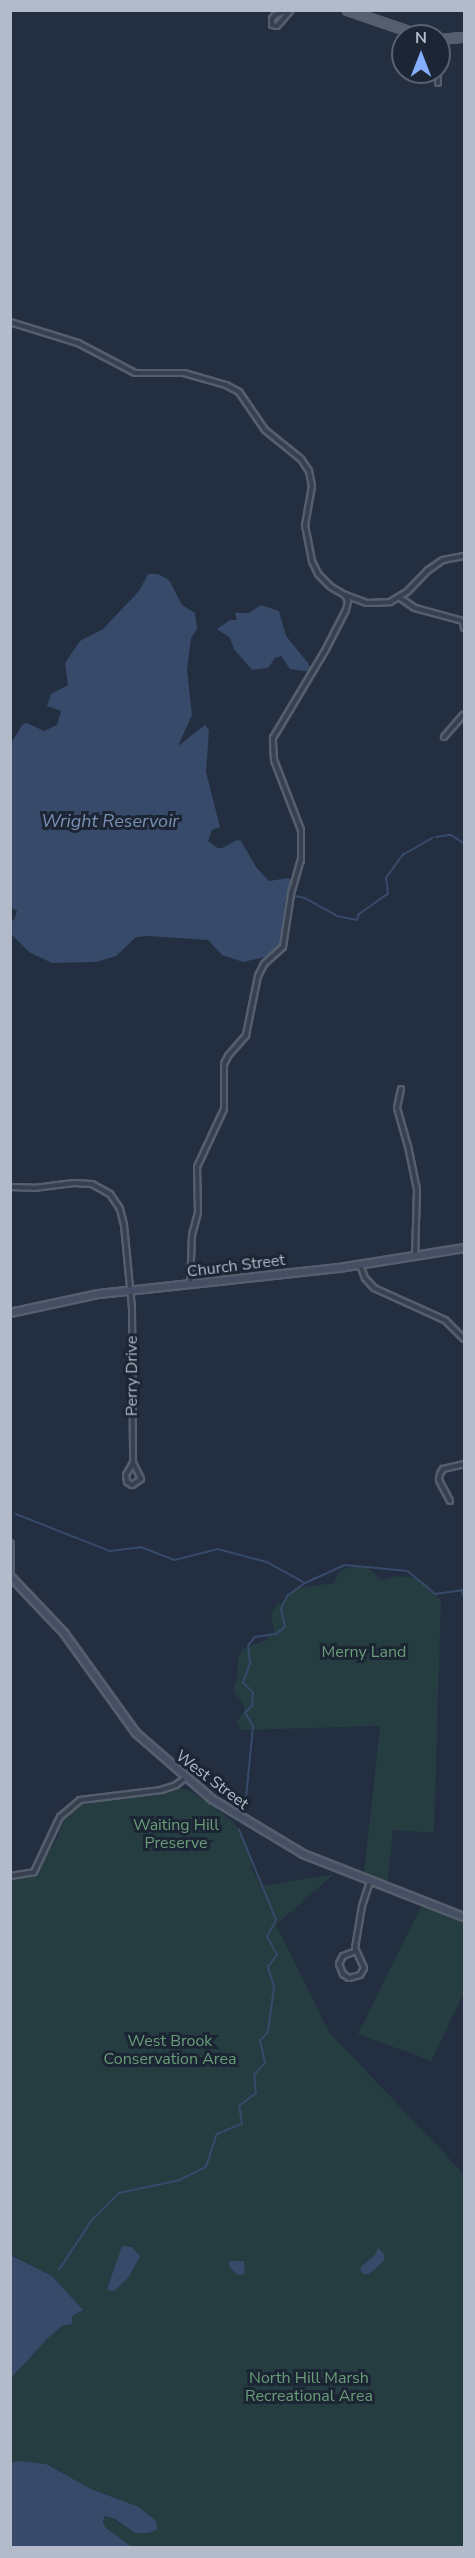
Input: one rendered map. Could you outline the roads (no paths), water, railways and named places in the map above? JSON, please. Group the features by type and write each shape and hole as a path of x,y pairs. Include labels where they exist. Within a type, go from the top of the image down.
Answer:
{"main road":[{"path":"347,10 391,25"},
{"name":"Church Street","path":"10,1313 68,1300 130,1290 360,1265 465,1248"},
{"path":"10,1544 10,1574"},
{"name":"West Street","path":"10,1574 64,1633 136,1733 185,1778 231,1813 303,1854 465,1917"}],"street":[{"path":"290,10 279,25 272,25 272,19 276,15 290,10"},
{"path":"10,322 78,343 135,373 184,373 226,385 239,392 265,430 301,459 309,471 312,486 305,525 312,561 318,574 331,587 345,595 375,604 399,597 442,560 465,556"},
{"path":"190,1285 192,1235 198,1213 197,1167 224,1109 224,1064 246,1035 258,976 264,964 283,947 291,894 302,860 301,830 274,760 273,738 326,649 347,607 345,595"},
{"path":"399,597 416,608 463,621 465,628"},
{"path":"444,737 465,714"},
{"path":"401,1089 397,1108 417,1190 415,1257"},
{"name":"Perry Drive","path":"10,1187 34,1188 84,1183 99,1187 110,1194 122,1215 130,1290 133,1463 141,1479 137,1485 127,1482 126,1475 133,1463"},
{"path":"360,1265 365,1278 374,1288 430,1312 464,1337"},
{"path":"450,1501 439,1480 440,1474 443,1468 465,1464"},
{"path":"10,1876 34,1872 60,1817 80,1800 161,1790 176,1785 185,1778"},
{"path":"356,1951 343,1956 339,1964 343,1974 349,1978 360,1975 364,1968 356,1951 362,1906 370,1881"}],"water":[{"name":"Wright Reservoir","path":"148,574 158,574 169,580 182,605 195,613 197,629 191,638 187,670 192,715 178,746 205,725 209,730 206,772 220,827 212,830 208,841 217,848 222,848 237,840 241,841 256,867 269,881 289,878 291,880 285,901 282,944 269,956 243,962 222,955 208,940 148,936 136,937 116,956 96,962 52,963 29,952 11,934 10,922 14,920 17,911 10,907 11,743 23,724 27,723 44,731 57,725 61,711 47,706 51,694 68,685 65,663 80,641 103,629 139,591"},
{"path":"261,605 279,611 286,636 308,663 312,672 290,669 281,656 275,658 268,668 252,670 234,649 230,638 217,629 230,620 237,620 235,613 249,613"},
{"path":"122,2246 132,2247 140,2256 129,2277 114,2291 110,2291 107,2289"},
{"path":"378,2248 385,2255 383,2262 369,2274 363,2274 360,2269 375,2255"},
{"path":"10,2255 52,2276 83,2310 72,2316 72,2324 62,2326 48,2338 11,2378"},
{"path":"229,2261 244,2261 245,2274 237,2275 229,2266"},
{"path":"19,2461 46,2464 91,2489 139,2507 156,2521 158,2529 149,2533 135,2533 115,2519 105,2516 103,2521 105,2527 132,2547 11,2547 11,2463"}],"waterway":[{"path":"436,837 451,835 464,843"},
{"path":"296,896 305,898 337,916 357,920 359,914 388,894 386,878 403,855 432,838"},
{"path":"16,1514 110,1551 141,1547 175,1560 218,1549 267,1562 305,1583"},
{"path":"245,1809 253,1726 245,1713 252,1706 253,1693 243,1683 250,1664 248,1646 255,1637 276,1634 285,1627 281,1609 287,1596 305,1583 345,1565 408,1571 435,1594 462,1590 464,1596"},
{"path":"59,2270 92,2220 119,2193 180,2180 206,2167 217,2134 242,2124 239,2106 256,2093 254,2075 265,2063 260,2041 268,2032 274,1987 268,1967 277,1955 267,1937 276,1920 239,1830"}],"park label":[{"name":"Merny Land","path":"364,1652"},
{"name":"Waiting Hill Preserve","path":"176,1834"},
{"name":"West Brook Conservation Area","path":"170,2050"},
{"name":"North Hill Marsh Recreational Area","path":"309,2387"}]}
